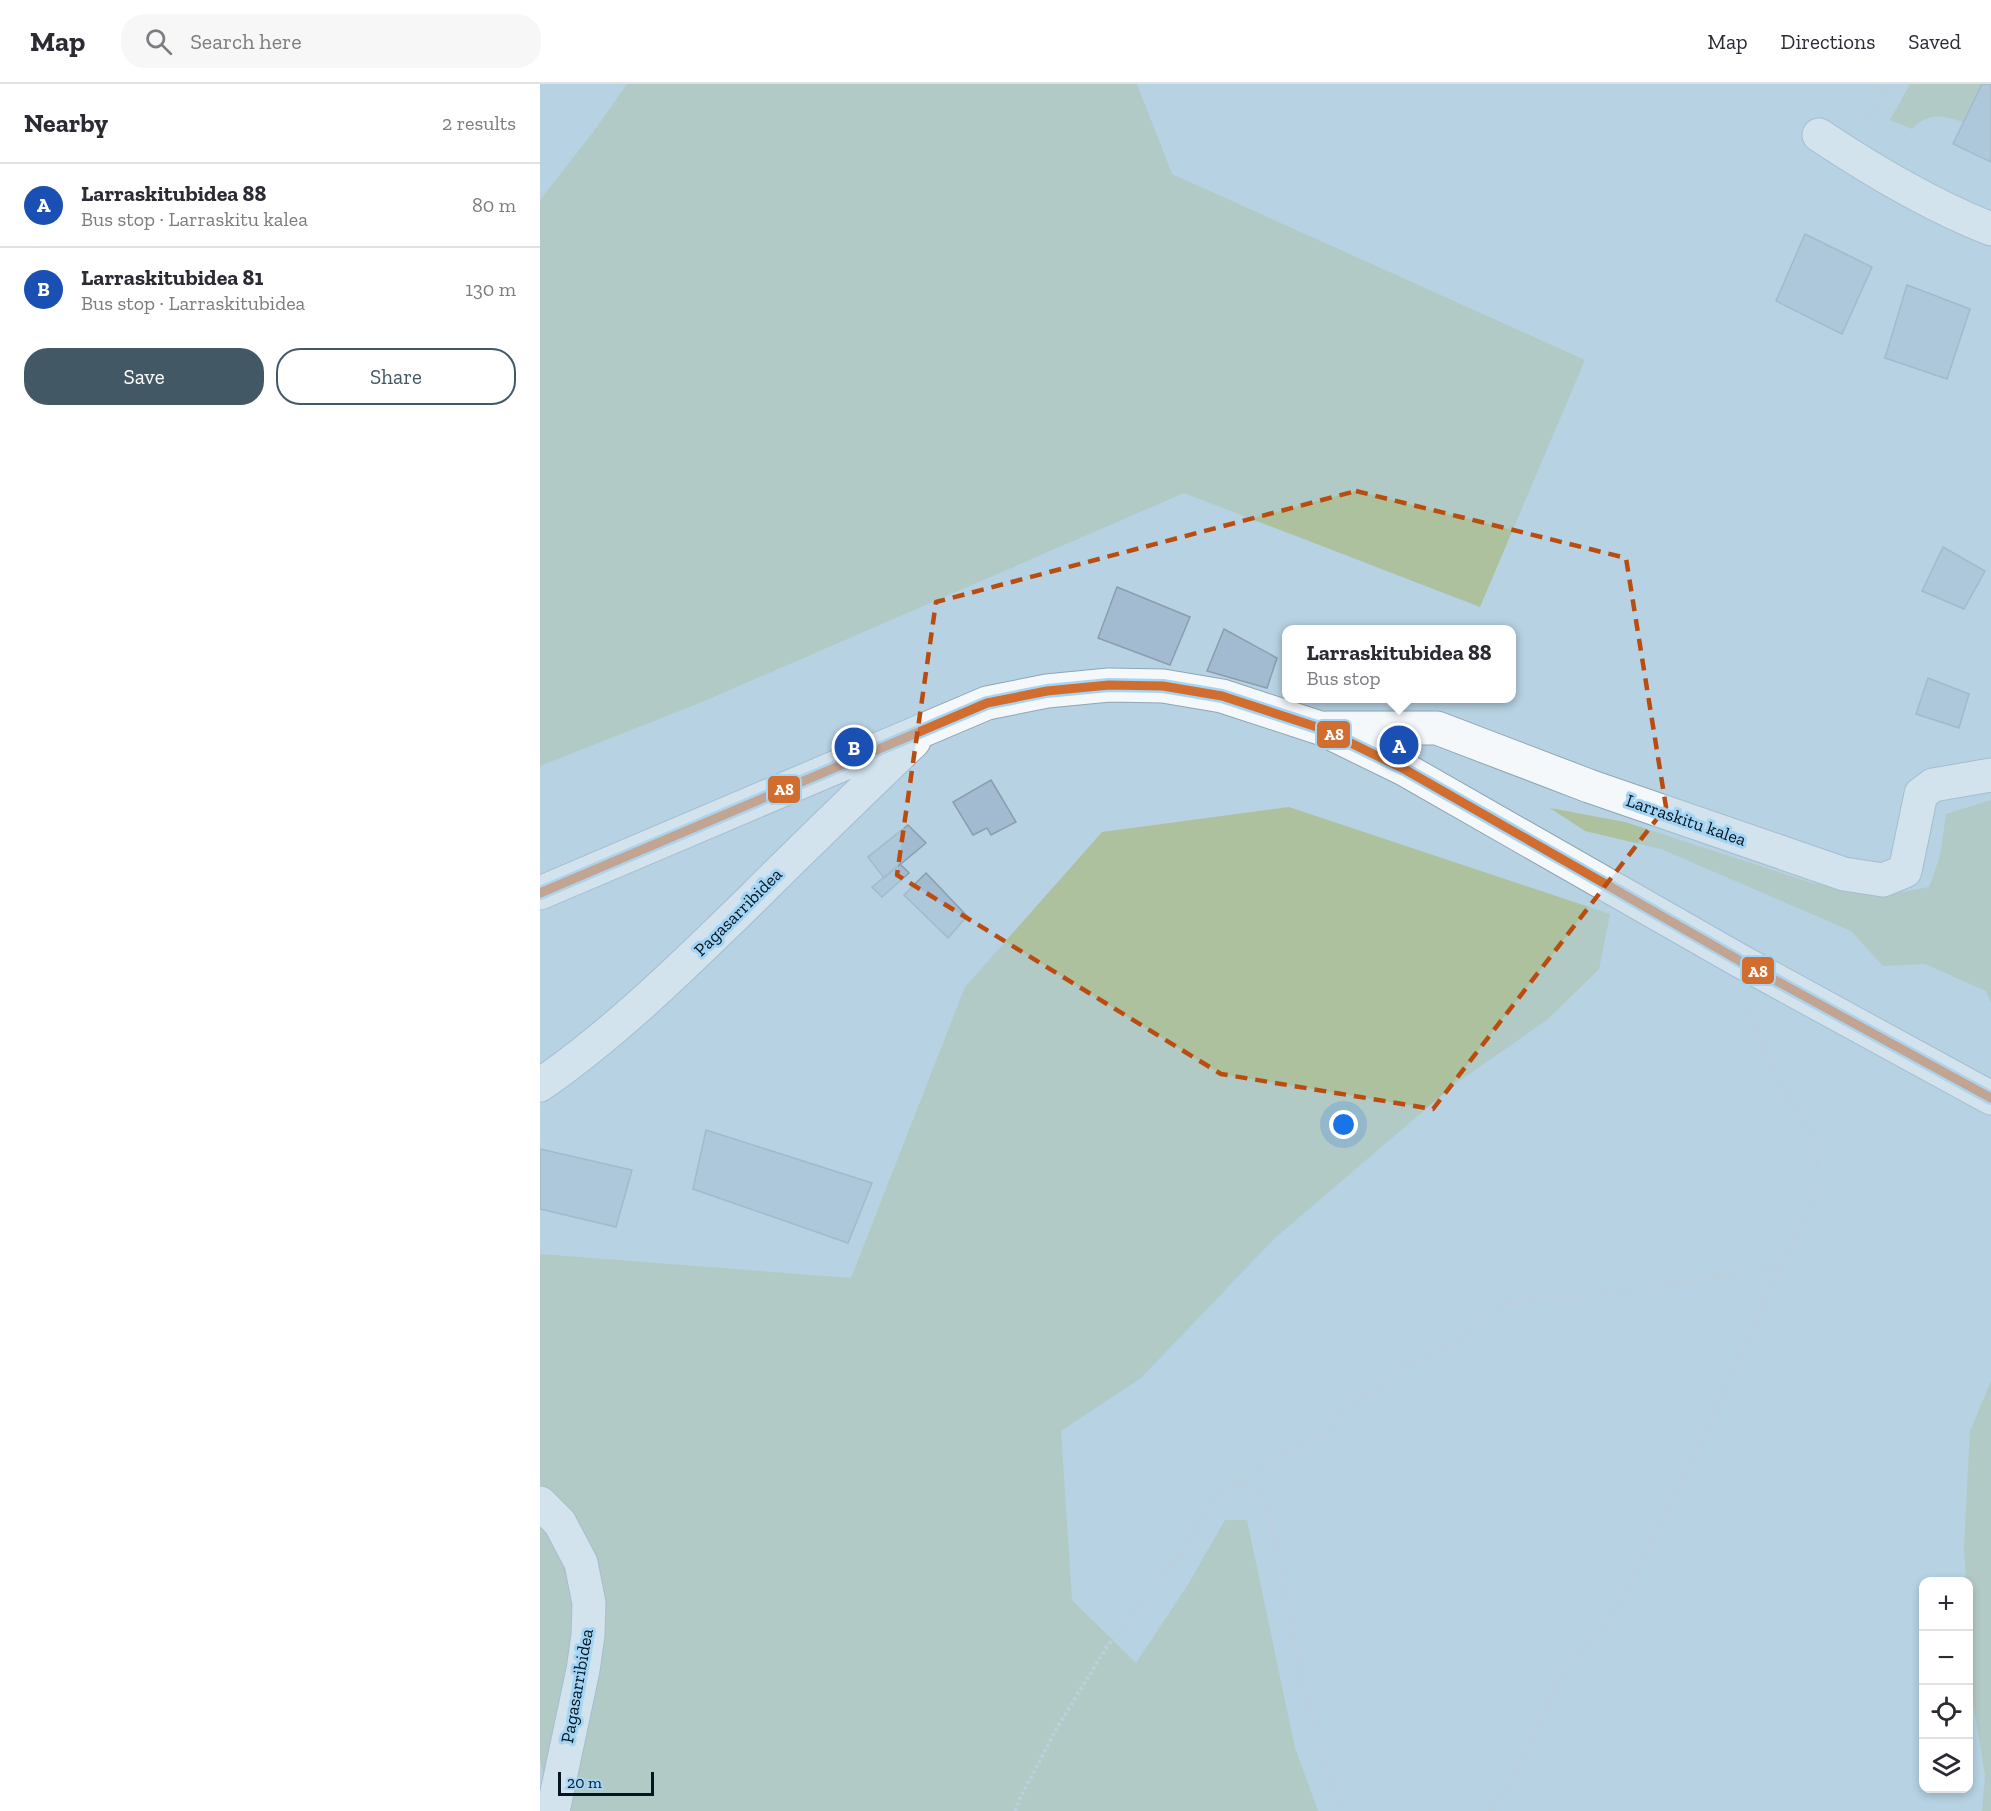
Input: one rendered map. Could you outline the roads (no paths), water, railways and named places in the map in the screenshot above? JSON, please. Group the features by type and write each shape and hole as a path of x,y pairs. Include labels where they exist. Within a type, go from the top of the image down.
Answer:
{"street":[{"path":"1819,135 1870,169 1931,203 1991,229"},
{"path":"540,892 987,703 1047,691 1109,685 1163,686 1222,696 1320,729 1404,769 1742,962 1991,1098"},
{"name":"Pagasarribidea","path":"540,1085 575,1061 624,1021 928,727"},
{"name":"Larraskitu kalea","path":"1320,729 1437,729 1589,786 1844,874 1883,880 1905,871 1921,794 1934,785 1991,775"},
{"name":"Pagasarribidea","path":"540,1503 560,1523 581,1563 589,1603 588,1635 583,1670 554,1811"}],"place":[{"name":"Larraskitubidea 88","path":"1399,745"},
{"name":"Larraskitubidea 81","path":"854,747"}]}
